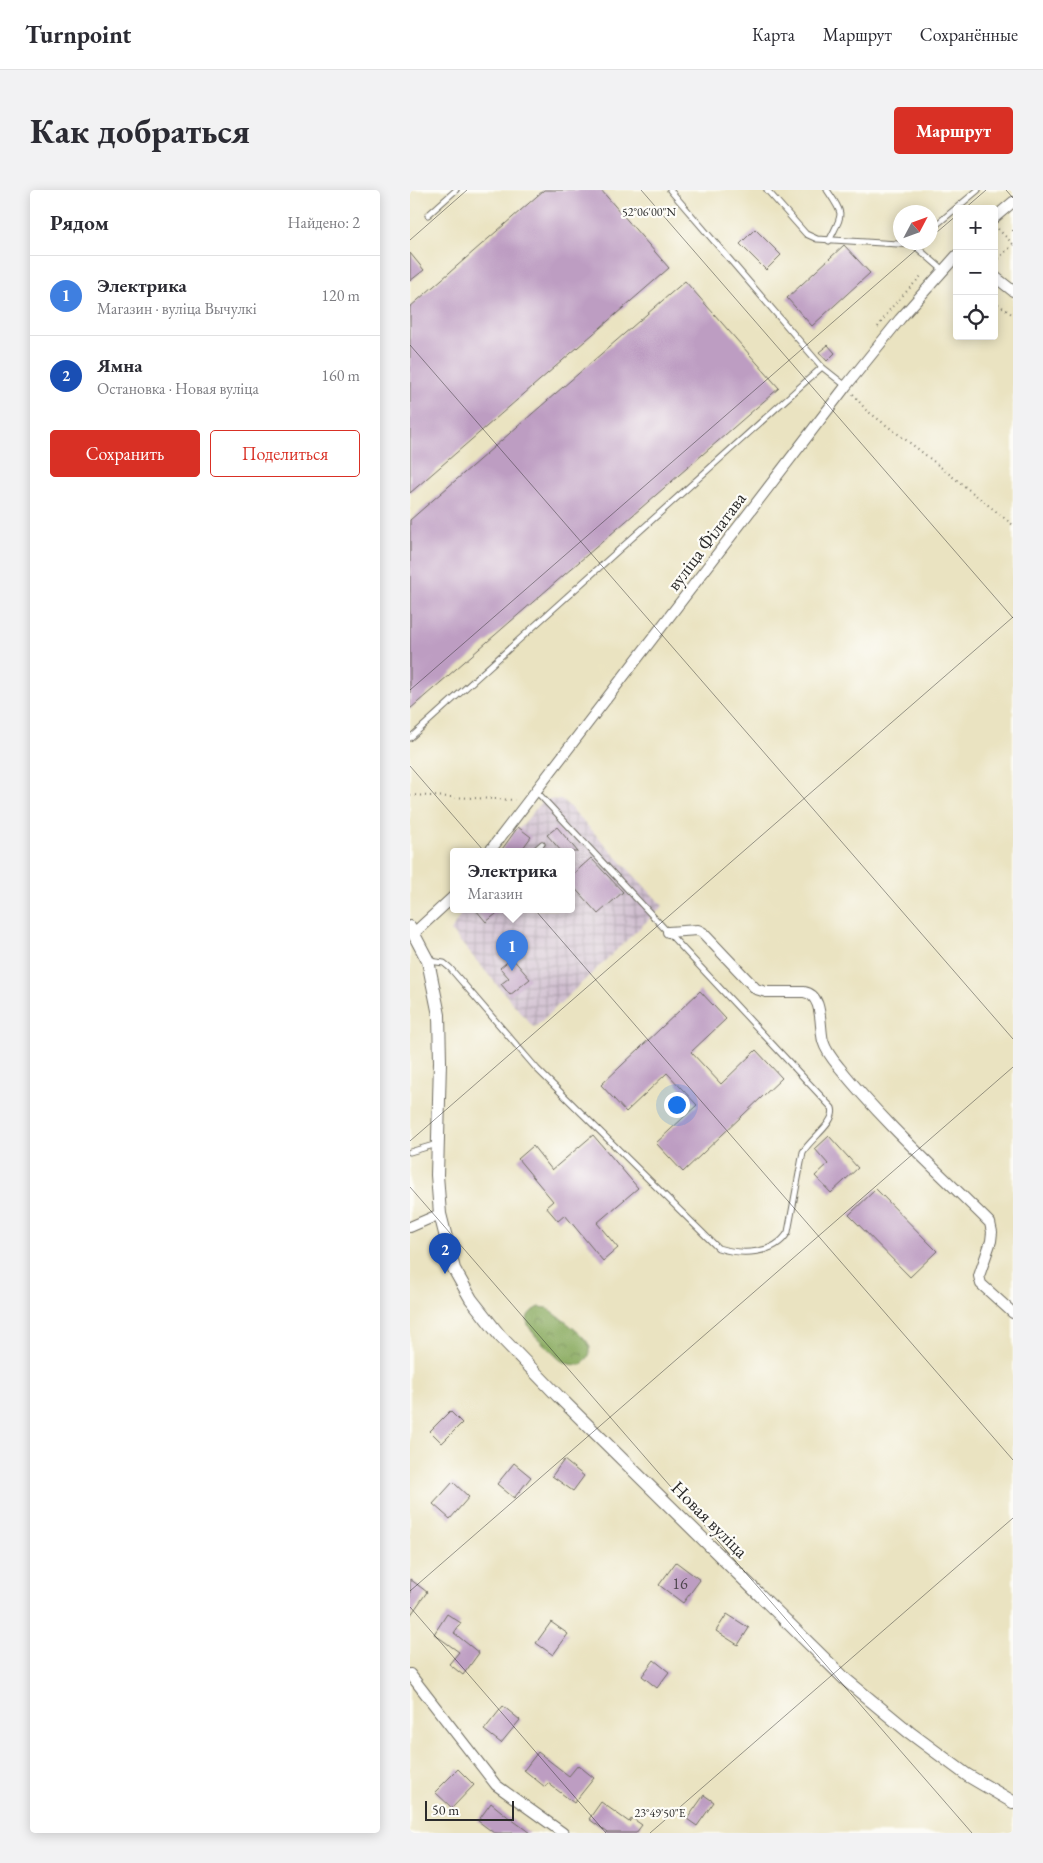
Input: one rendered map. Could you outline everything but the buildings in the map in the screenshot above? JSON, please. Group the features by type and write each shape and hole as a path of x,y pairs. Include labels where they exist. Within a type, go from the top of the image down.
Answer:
{"street":[{"path":"998,215 1013,202"},
{"name":"вуліца Філатава","path":"492,848 846,386 900,318 953,260"},
{"path":"998,279 1013,291"},
{"path":"412,930 450,899"},
{"name":"Новая вуліца","path":"412,930 428,961 439,1015 440,1062 437,1175 440,1214 454,1269 470,1299 500,1336 545,1382 846,1680 909,1732 960,1770 1013,1802"},
{"path":"668,932 698,930 702,932 756,989 766,992 804,992 814,997 819,1010 824,1043 832,1059 858,1091 990,1223 991,1241 979,1276 981,1284 1013,1313"},
{"path":"410,1227 440,1214"},
{"path":"410,1674 496,1785 563,1833"}],"lane":[{"path":"428,215 456,190"},
{"path":"670,190 822,367 846,386"},
{"path":"767,190 806,234 817,239 893,243"},
{"path":"827,190 841,210 841,216 829,241"},
{"path":"938,223 978,190"},
{"path":"921,250 943,271"},
{"path":"410,738 822,367"},
{"path":"428,961 444,963 450,968 537,1068 718,1248 731,1252 768,1250 784,1240 788,1232 803,1152 807,1144 832,1120 834,1113 832,1108 536,791"},
{"path":"538,848 542,844"},
{"path":"410,1152 437,1144"}],"path":[{"path":"998,230 1013,245 998,258"},
{"path":"998,304 1013,315"},
{"path":"846,386 866,410 1013,525"},
{"path":"410,795 522,800"}],"shaded area":[{"path":"544,799 563,800 663,906 534,1028 451,931 461,913 575,913 575,848 503,848"}],"green space":[{"path":"540,1307 547,1308 565,1321 588,1343 590,1353 581,1365 569,1364 560,1360 537,1338 529,1327 528,1316 532,1311"}],"place":[{"name":"Электрика","path":"512,971"},
{"name":"Ямна","path":"445,1274"}]}
